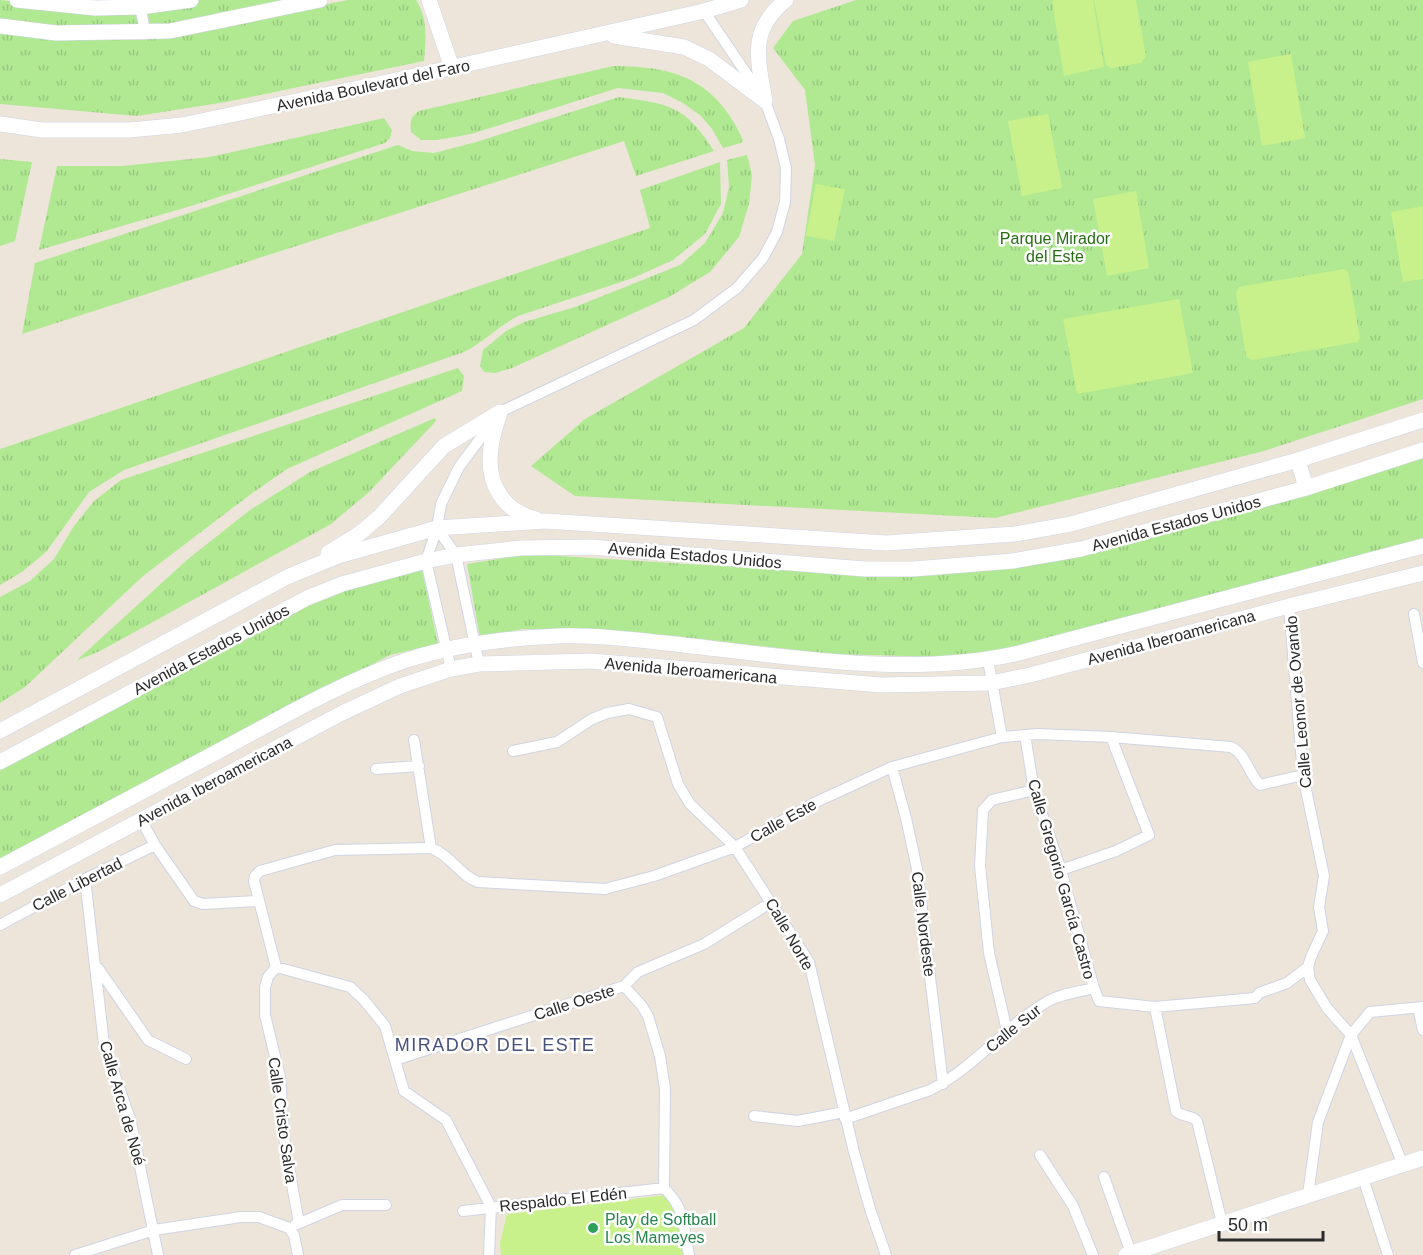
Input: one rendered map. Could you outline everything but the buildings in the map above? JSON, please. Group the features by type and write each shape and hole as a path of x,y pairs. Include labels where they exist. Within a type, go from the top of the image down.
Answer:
{"street":[{"path":"17,0 95,8 191,0"},
{"path":"0,26 56,33 170,31 320,0"},
{"path":"429,0 452,68"},
{"name":"Avenida Boulevard del Faro","path":"0,124 42,130 130,130 182,125 452,68 704,11 741,0"},
{"path":"287,578 359,534 380,517 444,446 500,411 694,320 737,288 763,258 777,232 785,202 786,168 779,139 765,101 758,46 762,27 773,11 786,0"},
{"path":"140,3 145,32"},
{"path":"704,11 765,101"},
{"path":"602,34 684,47 709,59 765,101"},
{"path":"500,411 491,449 492,475 502,500 513,510 545,521"},
{"path":"451,669 426,561 437,528 441,504 459,466 500,411"},
{"name":"Avenida Estados Unidos","path":"0,731 287,578 338,556 437,528 545,521 886,543 1015,534 1071,524 1298,460 1423,420"},
{"name":"Avenida Estados Unidos","path":"0,762 306,598 342,584 426,561 456,555 521,548 591,547 865,569 913,569 1013,561 1081,549 1306,488 1423,450"},
{"path":"1298,460 1306,488"},
{"path":"437,528 456,555 479,664"},
{"name":"Avenida Iberoamericana","path":"0,867 338,688 404,661 447,651 533,638 586,636 824,661 930,665 988,660 1423,546"},
{"name":"Avenida Iberoamericana","path":"0,895 342,713 400,686 451,669 479,664 590,661 881,685 991,682 1030,675 1423,573"},
{"name":"Calle Leonor de Ovando","path":"1289,606 1303,775 1324,876 1319,907 1323,931 1308,967"},
{"path":"1414,614 1423,663"},
{"path":"988,660 1002,738"},
{"name":"Calle Norte","path":"513,752 557,742 592,719 607,713 629,709 657,717 678,784 690,804 735,847 772,902 812,969 845,1116 885,1255"},
{"name":"Calle Este","path":"431,848 443,853 471,879 478,882 605,889 654,876 735,847 814,802 892,767 1002,738 1025,735 1110,737 1231,747 1243,755 1251,776 1260,786 1303,775"},
{"name":"Calle Gregorio García Castro","path":"1025,735 1034,790 1061,870 1094,988"},
{"path":"1061,870 1116,851 1149,836 1110,737"},
{"path":"414,740 431,848 335,850 260,871 254,881 276,967 353,989 386,1029 404,1091 446,1120 491,1207 489,1255"},
{"path":"376,769 418,766"},
{"name":"Calle Nordeste","path":"892,767 917,869 943,1084"},
{"path":"1007,1031 988,953 980,866 983,810 992,800 1034,790"},
{"path":"141,820 155,845 196,903 258,901"},
{"name":"Calle Libertad","path":"0,925 85,879 155,845"},
{"name":"Calle Arca de Noé","path":"85,879 104,1044 131,1122 158,1255"},
{"name":"Calle Oeste","path":"395,1060 624,986 638,972 704,944 772,902"},
{"path":"96,966 147,1038 186,1059"},
{"name":"Calle Cristo Salva","path":"276,967 268,977 265,987 265,1015 280,1077 285,1146 298,1255"},
{"path":"1094,988 1100,1001 1155,1007 1233,1001 1255,998 1259,993 1287,983 1308,967 1310,980 1320,998 1336,1020 1351,1035 1403,1165"},
{"path":"624,986 648,1016 660,1056 665,1089 664,1188 680,1208 689,1255"},
{"name":"Calle Sur","path":"754,1116 798,1121 845,1116 930,1090 943,1084 970,1064 1007,1031 1047,1001 1094,988"},
{"path":"1155,1007 1176,1111 1194,1118 1197,1122 1222,1223"},
{"path":"1308,1195 1318,1122 1351,1035 1370,1012 1421,1008 1423,1030"},
{"path":"1040,1155 1073,1206 1093,1255"},
{"path":"1104,1177 1128,1254 1423,1158"},
{"path":"1363,1178 1388,1255"},
{"name":"Respaldo El Edén","path":"462,1211 664,1188"},
{"path":"75,1255 154,1230 247,1216 294,1226 342,1205 386,1205"}],"green space":[{"path":"0,0 96,11 160,7 198,0 298,0 167,28 46,27 0,22"},
{"path":"348,0 416,0 423,14 426,37 424,61 226,102 137,116 0,104 0,32 58,39 144,40"},
{"name":"Parque Mirador del Este","path":"856,0 1423,0 1423,399 1264,451 995,518 575,496 531,466 585,419 744,328 802,254 815,165 805,90 773,48 793,21"},
{"path":"1054,0 1093,0 1104,67 1064,76 1052,2"},
{"path":"1094,0 1136,0 1146,56 1141,63 1112,68 1106,65"},
{"path":"1291,54 1305,138 1262,146 1248,62"},
{"path":"613,66 656,69 692,80 720,103 743,140 741,143 723,148 701,116 683,103 663,93 618,88 471,134 437,140 421,140 411,132 411,120 419,111"},
{"path":"619,97 651,102 674,109 694,124 714,151 636,176 624,141 22,334 35,263 398,145 412,151 434,153"},
{"path":"1048,114 1062,188 1022,196 1008,121"},
{"path":"384,118 392,130 390,138 385,143 191,206 39,250 57,166 122,166 210,157"},
{"path":"747,155 752,175 749,204 739,237 710,272 669,297 512,368 495,373 484,372 480,366 483,350 506,331 524,322 575,307 680,265 705,243 723,213 729,187 727,160"},
{"path":"0,159 32,162 15,241 0,246"},
{"path":"720,162 721,204 705,234 673,260 633,278 518,316 464,352 124,470 89,492 46,552 22,572 0,585 0,449 650,228 640,190"},
{"path":"816,184 845,189 834,241 806,236"},
{"path":"1136,191 1149,268 1107,276 1093,199"},
{"path":"1423,206 1423,279 1403,282 1391,212"},
{"path":"1344,269 1348,271 1360,338 1358,342 1252,360 1246,356 1236,293 1239,287"},
{"path":"1179,299 1193,373 1077,394 1063,319"},
{"path":"458,368 464,376 462,391 287,469 143,576 25,687 0,703 0,597 30,581 54,559 74,526 94,501 121,480"},
{"path":"435,418 436,421 369,492 331,524 100,651 76,661 188,559 250,510 310,472"},
{"path":"1423,456 1423,539 988,653 942,657 831,654 636,632 522,629 480,638 467,564 528,554 866,577 938,575 1017,566 1091,553 1215,521"},
{"path":"422,570 438,644 390,655 0,860 0,769 330,593"},
{"name":"Play de Softball Los Mameyes","path":"666,1195 681,1209 688,1255 501,1255 500,1243 507,1214"}],"place":[{"name":"Play de Softball Los Mameyes","path":"593,1228"}],"district":[{"name":"MIRADOR DEL ESTE","path":"495,1045"}]}
